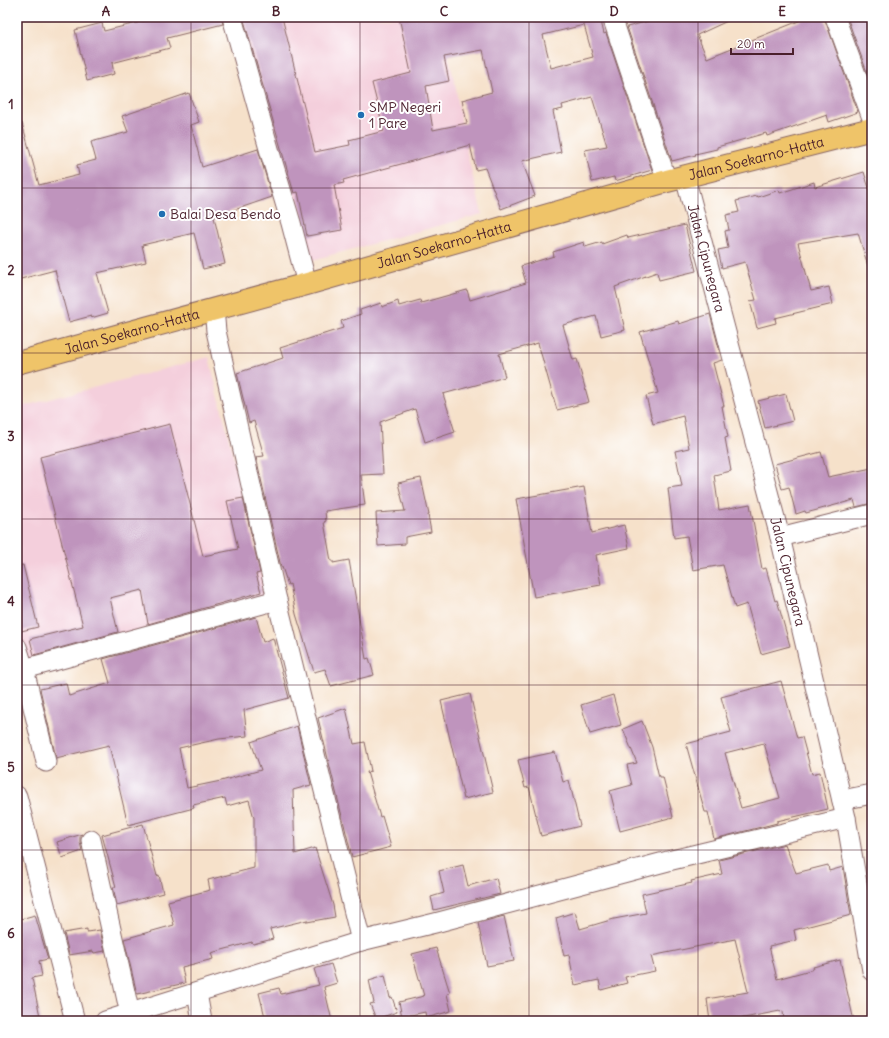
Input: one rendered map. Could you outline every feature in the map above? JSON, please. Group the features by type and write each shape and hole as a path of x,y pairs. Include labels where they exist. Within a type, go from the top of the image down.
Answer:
{"main road":[{"name":"Jalan Soekarno-Hatta","path":"17,363 308,284 676,179 872,129"}],"street":[{"path":"232,17 308,284"},
{"name":"Jalan Cipunegara","path":"612,17 676,179 780,537 844,809 872,971"},
{"path":"835,17 872,118"},
{"path":"214,309 216,331 277,600 361,941"},
{"path":"780,537 872,514"},
{"path":"24,669 277,600"},
{"path":"17,647 24,669 46,762"},
{"path":"105,1021 361,941 435,923 668,861 844,809 872,794"},
{"path":"17,796 75,1021"},
{"path":"91,840 130,1014"},
{"path":"197,993 202,1021"}],"shaded area":[{"name":"SMP Negeri 1 Pare","path":"238,17 440,17 456,89 466,149 482,214 305,262"},
{"path":"209,357 267,596 25,662 17,631 17,408"}],"building":[{"path":"161,17 221,17 223,24 167,38 170,48 112,63 114,74 87,81 75,30 102,23 104,31"},
{"path":"243,17 282,17 315,152 350,145 349,140 384,131 372,83 411,73 399,17 600,17 604,34 606,33 652,170 615,181 614,177 592,182 585,150 607,146 592,97 562,105 563,109 553,111 561,152 522,161 535,196 501,209 485,168 476,170 470,145 343,180 344,183 334,185 342,230 307,236 298,192 294,193","holes":["584,25 593,57 551,68 543,35","483,50 492,92 462,100 467,123 433,130 426,86 449,81 444,57"]},
{"path":"663,17 736,17 697,35 707,58 809,17 824,17 858,112 829,122 827,115 767,136 766,133 717,147 717,149 672,161 627,27"},
{"path":"847,17 872,17 872,86"},
{"path":"189,93 199,122 191,125 202,167 258,149 272,197 214,217 225,264 203,269 194,233 142,245 146,262 97,273 108,313 69,322 55,270 17,280 17,124 22,123 39,185 79,175 77,165 96,160 91,142 128,132 122,116"},
{"path":"864,172 872,198 872,265 868,266 858,233 798,243 811,291 829,287 833,304 775,318 776,323 757,328 750,301 756,300 745,262 722,268 718,250 728,248 725,231 729,230 726,215 739,212 736,201 758,197 779,190 780,193 814,182 815,187"},
{"path":"685,225 696,271 659,280 657,272 615,287 625,330 601,336 596,316 563,325 573,360 577,359 589,402 557,410 538,343 499,354 505,377 443,394 455,432 425,442 415,409 380,422 383,474 361,475 365,505 325,511 326,521 324,522 331,561 333,561 333,563 349,560 366,659 369,658 374,675 331,686 325,669 314,672 296,614 290,584 288,585 281,567 256,457 264,456 254,421 249,423 237,373 283,358 280,348 343,328 341,321 361,314 360,310 381,303 382,307 398,301 399,306 420,300 421,303 467,290 470,300 526,283 521,266 554,256 553,252 584,242 585,247 602,242 602,244 627,235 628,238"},
{"path":"710,314 722,360 713,363 724,406 722,406 728,437 725,438 731,471 714,475 719,510 750,504 762,569 766,568 790,646 761,654 747,604 735,608 723,565 693,570 687,536 674,538 668,488 682,486 675,451 689,448 683,416 653,424 646,396 658,393 640,332 678,321 679,324"},
{"path":"786,394 793,421 765,428 758,401"},
{"path":"170,424 203,556 238,549 227,501 243,498 260,573 256,574 261,592 148,624 142,590 110,598 118,632 34,655 30,639 83,626 40,457"},
{"path":"821,452 828,477 872,468 872,503 856,507 854,500 806,513 805,511 796,514 789,487 782,489 775,464"},
{"path":"421,478 431,532 405,537 405,544 378,546 376,513 405,511 398,483"},
{"path":"584,487 592,533 624,525 629,548 596,555 601,585 534,597 516,499"},
{"path":"23,565 38,627 17,632 17,566"},
{"path":"256,617 263,642 273,638 289,698 244,710 247,736 219,739 179,748 187,788 221,781 261,770 251,742 297,726 311,785 293,790 295,854 315,848 333,905 335,917 307,922 307,920 270,929 273,939 253,944 252,942 211,953 213,959 182,967 185,983 137,994 124,939 174,925 168,901 210,890 208,880 254,868 254,818 249,800 227,806 225,798 193,805 194,808 128,825 109,745 56,758 40,689 66,683 69,696 110,683 103,659"},
{"path":"781,681 797,738 802,737 812,774 820,772 828,809 777,821 777,823 714,839 708,812 705,812 686,744 731,732 721,697","holes":["764,743 780,798 741,808 725,753"]},
{"path":"470,694 493,792 464,799 441,701"},
{"path":"613,695 621,725 590,734 581,705"},
{"path":"346,708 354,744 365,742 371,771 367,772 380,817 382,816 391,847 352,857 318,718"},
{"path":"642,721 652,747 659,777 663,777 673,817 620,831 610,791 632,785 627,765 637,763 623,729"},
{"path":"555,752 563,782 569,780 580,826 541,836 529,787 525,788 518,760"},
{"path":"143,824 163,893 117,905 113,887 116,887 102,835"},
{"path":"82,834 80,837 80,842 82,851 62,858 57,842"},
{"path":"785,844 796,873 828,865 829,871 843,867 851,915 794,930 796,940 769,946 777,979 840,960 854,1021 784,1021 783,1011 780,1011 728,1021 710,1021 707,999 748,992 735,939 651,956 655,971 625,977 627,983 601,990 599,980 575,985 569,955 564,956 556,918 575,912 580,929 614,919 646,913 642,894 692,883 691,881 722,874 719,860"},
{"path":"463,865 468,886 496,878 500,894 434,910 431,897 444,893 439,871"},
{"path":"35,915 48,959 39,961 42,976 32,978 41,1021 17,1021 17,920"},
{"path":"504,916 514,961 487,966 478,923"},
{"path":"87,929 87,932 100,930 105,951 94,953 93,951 69,955 64,933"},
{"path":"436,948 450,993 447,994 451,1011 426,1018 425,1012 402,1017 399,1002 424,996 412,954"},
{"path":"331,964 337,983 324,987 332,1021 266,1021 259,993 279,988 281,994 319,985 314,969"},
{"path":"385,975 390,998 392,997 397,1012 376,1019 370,1004 374,1003 369,980"}],"place":[{"name":"SMP Negeri 1 Pare","path":"361,115"},
{"name":"Balai Desa Bendo","path":"162,214"}]}
